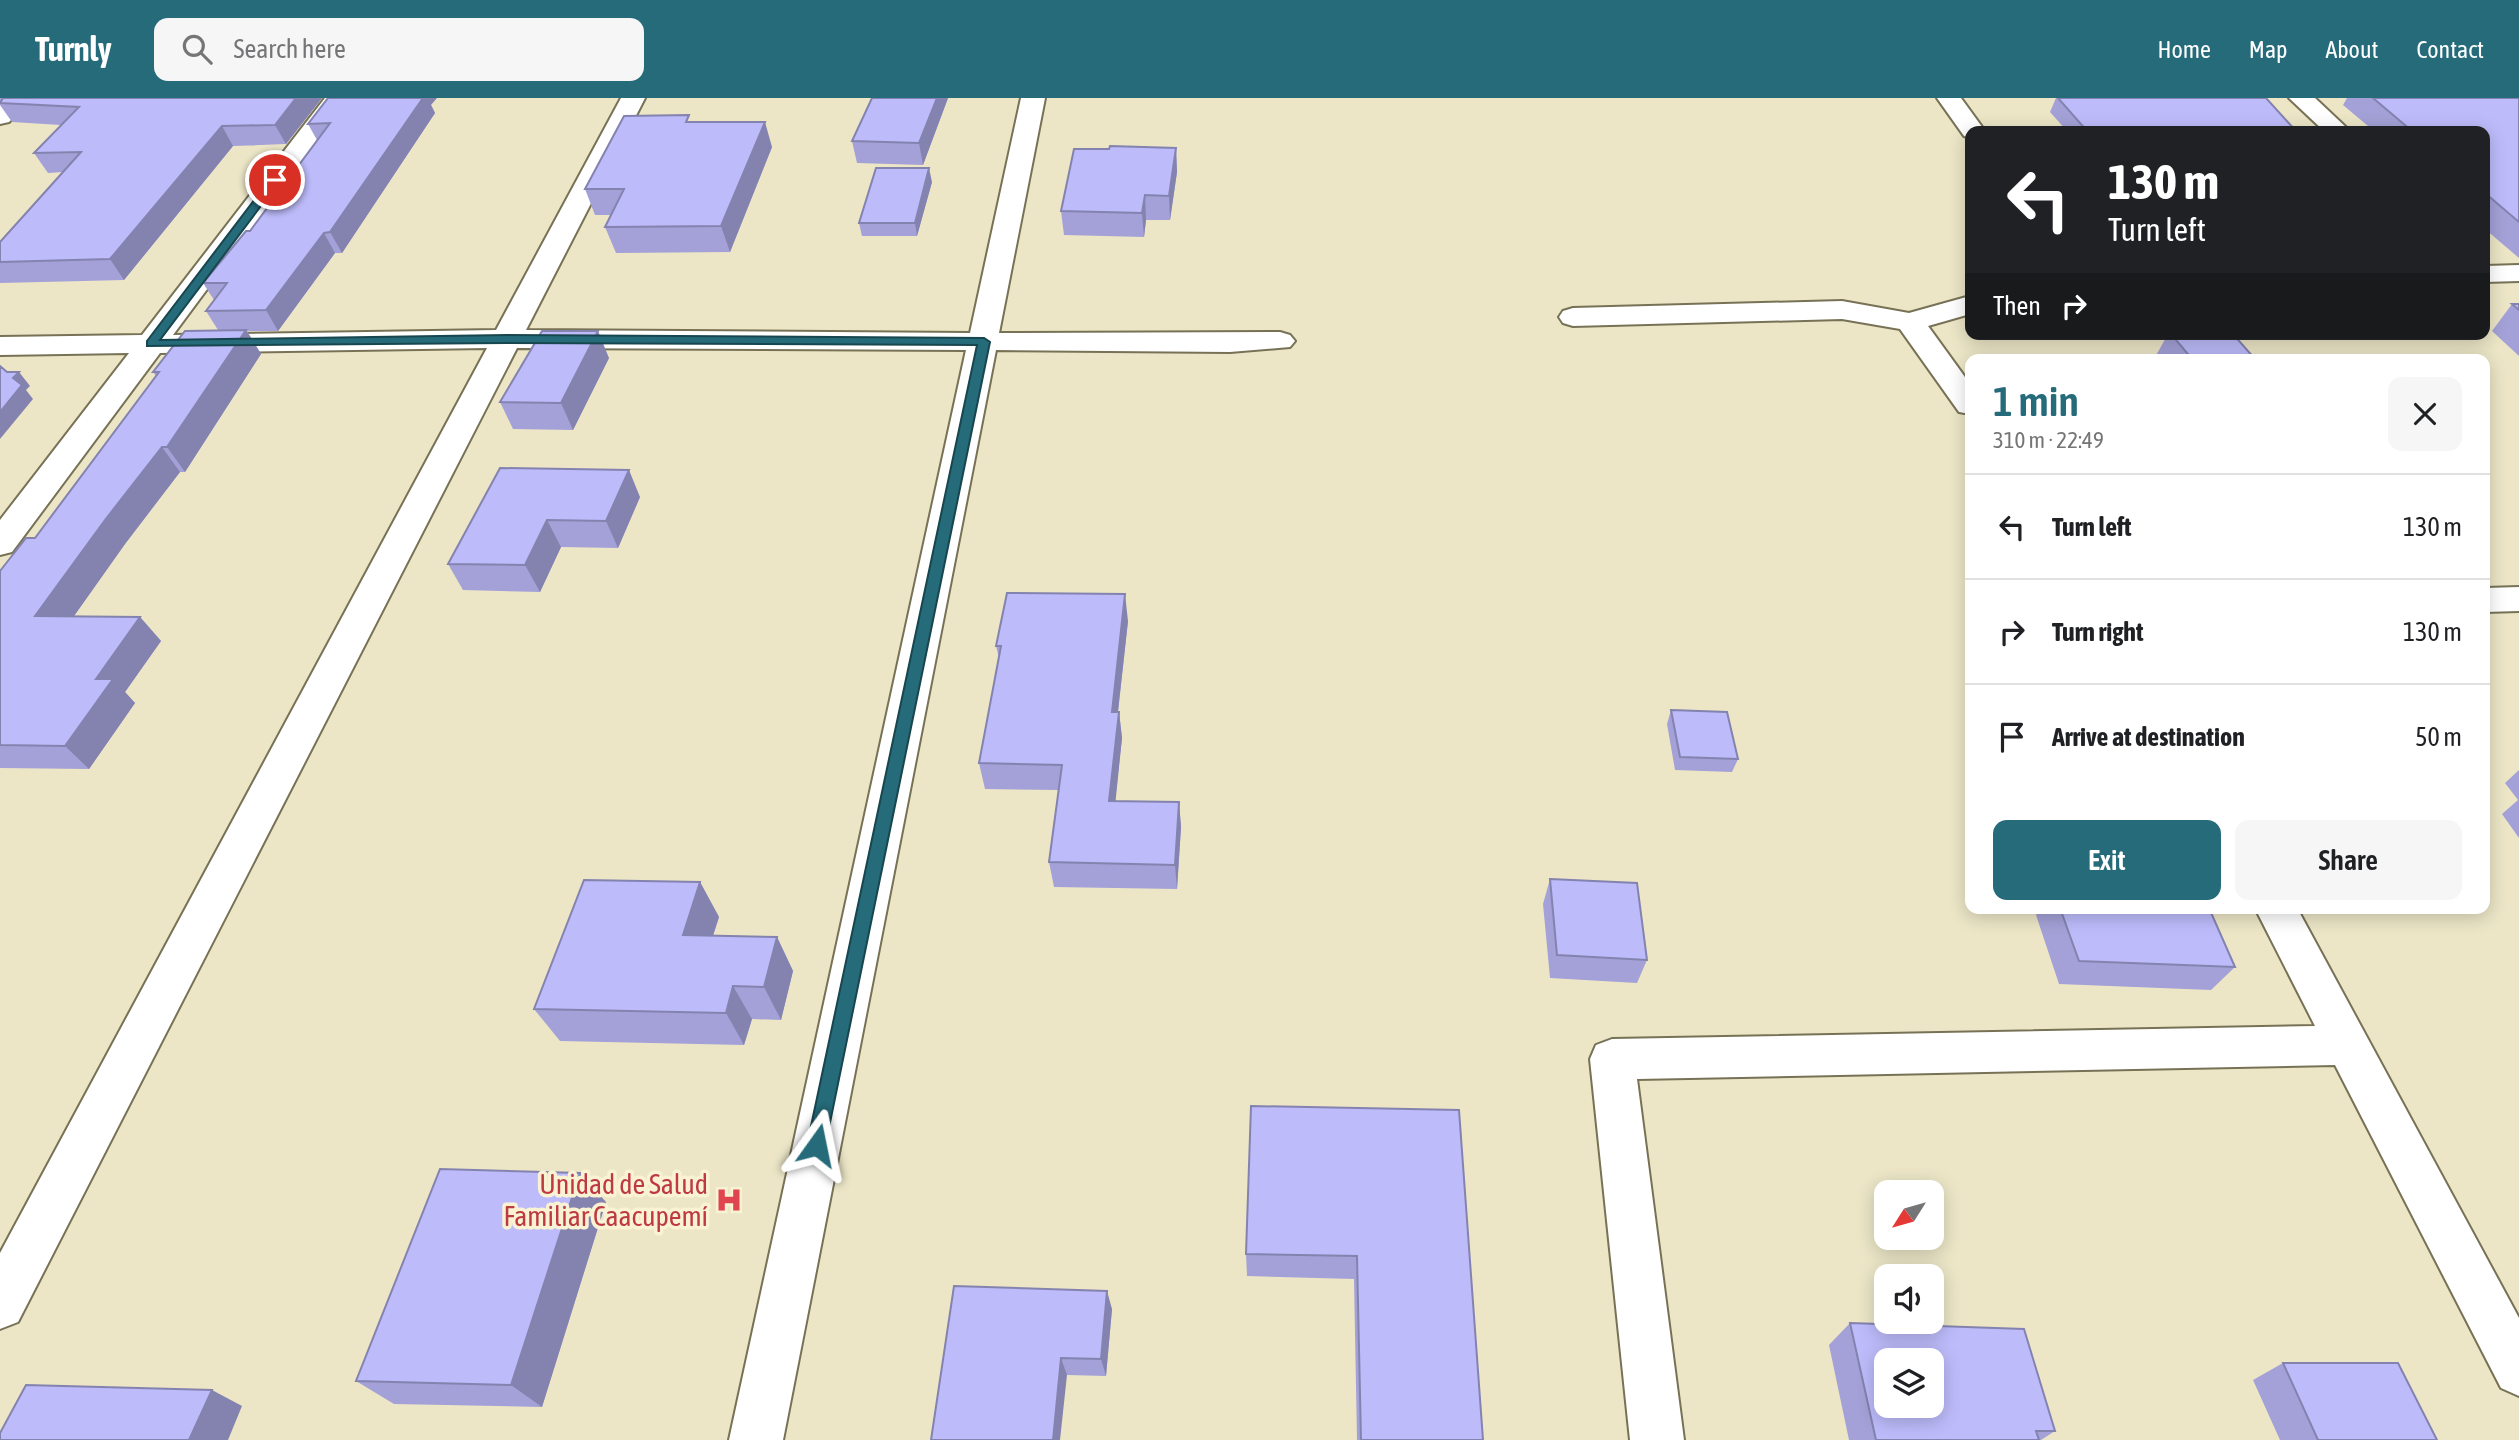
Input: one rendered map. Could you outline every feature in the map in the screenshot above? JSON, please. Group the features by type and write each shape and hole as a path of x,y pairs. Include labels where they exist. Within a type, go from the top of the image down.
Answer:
{"street":[{"path":"0,117 20,98"},
{"path":"0,544 337,98"},
{"path":"0,1304 633,98"},
{"path":"756,1440 1033,98"},
{"path":"1949,98 1969,126"},
{"path":"2301,98 2332,126"},
{"path":"1573,317 1842,310 1910,322 1965,306"},
{"path":"1910,322 1965,398"},
{"path":"0,346 507,339 1280,341"},
{"path":"2490,600 2519,599"},
{"path":"2279,914 2519,1370"},
{"path":"1657,1440 1612,1059 2348,1045"}],"building":[{"path":"3,98 296,98 275,125 222,126 110,259 0,262 0,242 81,152 34,153 79,107 0,103"},
{"path":"328,98 423,98 330,232 324,233 266,310 206,311 227,283 203,283 246,231 250,231 330,123 308,124"},
{"path":"872,98 937,98 919,143 852,141"},
{"path":"2058,98 2266,98 2291,126 2083,126"},
{"path":"2373,98 2519,98 2519,222 2490,197 2490,126 2406,126"},
{"path":"689,115 686,122 765,122 721,226 605,227 624,189 585,189 624,116"},
{"path":"1110,146 1176,148 1169,196 1145,195 1142,213 1061,211 1074,149 1109,149"},
{"path":"876,168 929,168 915,223 859,223"},
{"path":"246,330 167,447 162,447 35,616 140,617 96,679 113,679 65,746 0,745 0,571 26,538 35,538 159,372 153,372 185,331"},
{"path":"542,331 598,331 561,403 500,402"},
{"path":"2176,340 2238,340 2251,354 2188,354"},
{"path":"0,366 7,372 19,372 13,378 22,385 0,412"},
{"path":"500,468 629,470 606,521 547,520 525,565 448,564"},
{"path":"1007,593 1125,594 1112,712 1119,712 1109,801 1179,802 1175,865 1049,862 1062,765 979,763 1001,646 996,646"},
{"path":"1671,710 1727,712 1738,759 1680,757"},
{"path":"1550,879 1637,883 1647,960 1557,955"},
{"path":"584,880 700,882 683,935 777,937 764,987 733,986 726,1013 534,1009"},
{"path":"2062,914 2212,914 2235,967 2079,961"},
{"path":"1251,1106 1459,1110 1483,1440 1361,1440 1357,1256 1246,1254"},
{"path":"440,1169 580,1173 511,1385 356,1381"},
{"path":"954,1286 1107,1291 1101,1359 1061,1358 1053,1440 931,1440"},
{"path":"1850,1323 1874,1324 1874,1334 1944,1334 1944,1326 2024,1329 2055,1431 2036,1431 2039,1440 1876,1440"},
{"path":"2283,1363 2398,1363 2437,1440 2318,1440"},
{"path":"26,1385 212,1390 189,1440 0,1440 0,1433"}],"place":[{"name":"Unidad de Salud Familiar Caacupemí","path":"729,1200"}],"route":[{"path":"275,180 151,344 507,339 984,342 817,1145"}]}
